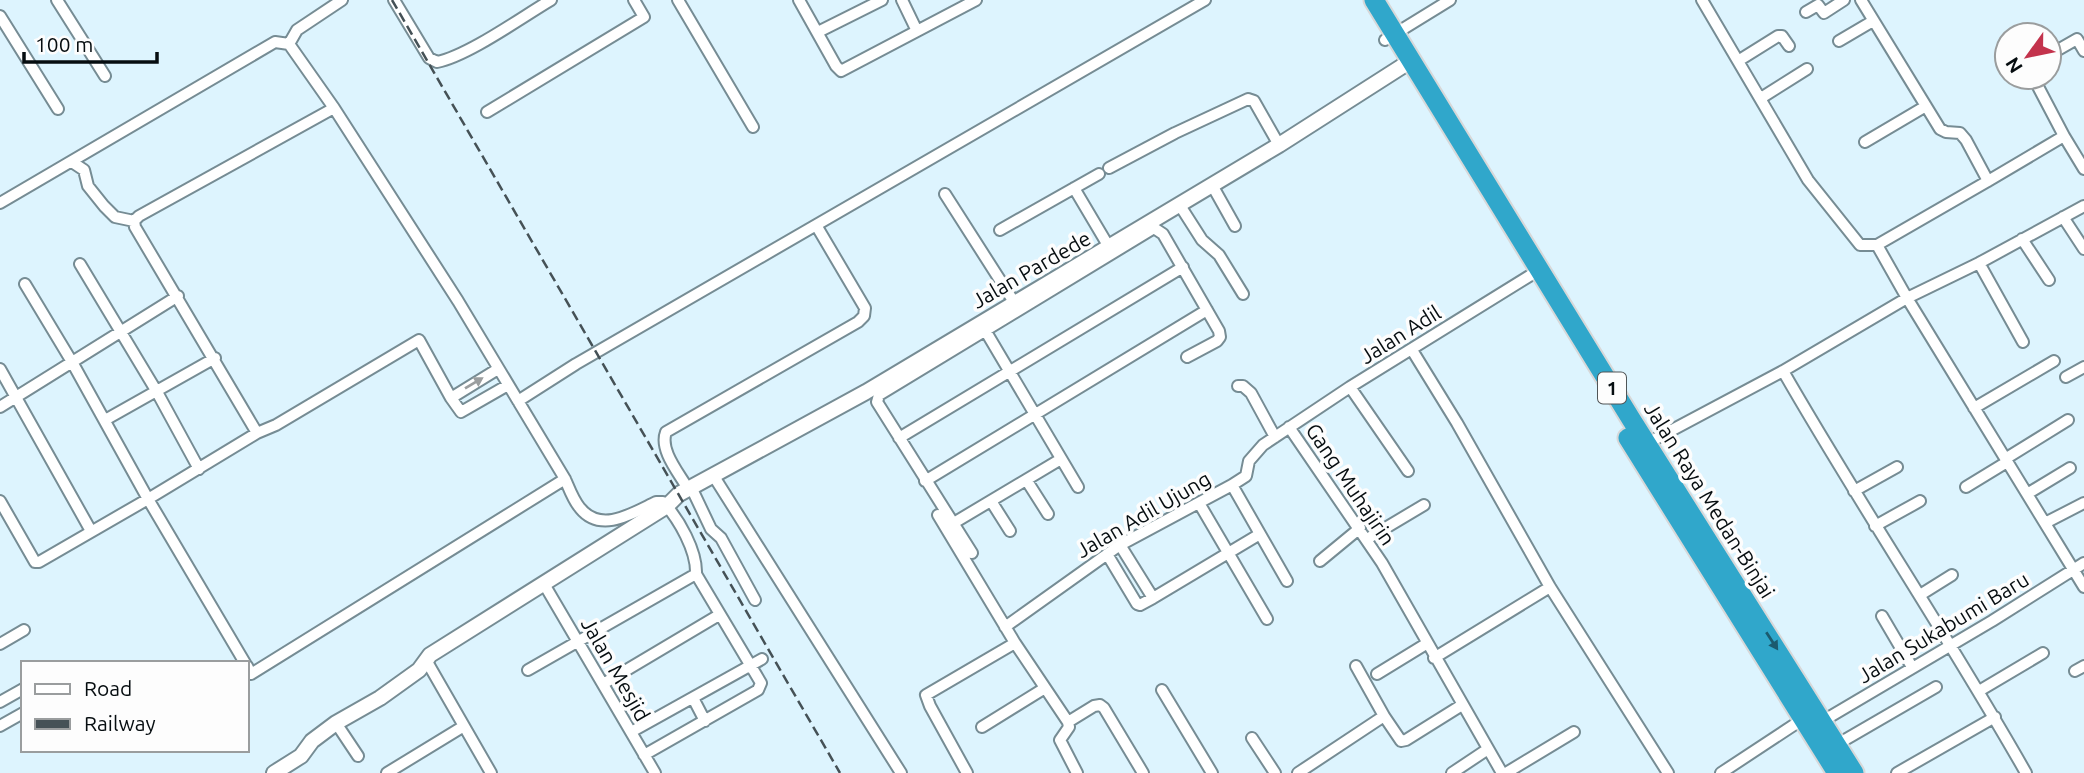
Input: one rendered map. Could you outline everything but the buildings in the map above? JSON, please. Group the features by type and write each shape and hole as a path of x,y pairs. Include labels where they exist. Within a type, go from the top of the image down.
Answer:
{"highway":[{"name":"Jalan Raya Medan-Binjai","path":"1361,0 1390,36"},
{"name":"Jalan Raya Medan-Binjai","path":"1374,0 1390,36 1684,517 1787,663 1837,773"},
{"name":"Jalan Raya Medan-Binjai","path":"1407,64 1531,275 1641,447"},
{"name":"Jalan Raya Medan-Binjai","path":"1813,718 1836,745 1854,773"}],"street":[{"path":"57,0 105,76"},
{"path":"289,44 298,30 342,0"},
{"path":"394,0 429,58 437,62 452,58 551,0"},
{"path":"487,112 644,16 634,0"},
{"path":"678,0 753,127"},
{"path":"799,0 841,71 976,0"},
{"path":"818,32 881,0"},
{"path":"902,0 917,31"},
{"path":"518,401 576,364 1205,0"},
{"path":"1390,36 1450,0"},
{"path":"1702,0 1808,180 1860,245 1877,245 2064,136"},
{"path":"1806,12 1818,5 1824,13 1844,0"},
{"path":"1861,0 1940,129 1960,133 1966,139 1988,181"},
{"path":"0,16 58,109"},
{"path":"1839,41 1873,21"},
{"path":"1738,61 1778,36 1782,36 1789,46"},
{"path":"2063,46 2080,36 2084,51"},
{"path":"0,203 275,42 289,44 334,108 458,301 580,508 597,519 614,521 656,502 663,502 681,528 695,561 696,574 719,615 757,662 760,688 644,754"},
{"name":"Jalan Pardede","path":"274,773 301,756 312,740 419,670 430,655 667,506 679,494 983,326 1014,302 1279,145 1407,64"},
{"path":"1761,98 1807,69"},
{"path":"2040,91 2084,169"},
{"path":"1000,230 1174,133 1248,99 1254,101 1279,145"},
{"path":"1865,142 1926,106"},
{"path":"134,221 334,108"},
{"path":"86,154 84,170 89,186 115,216 134,221"},
{"path":"72,162 84,170"},
{"path":"1212,185 1235,226"},
{"path":"1074,188 1109,247"},
{"path":"945,194 1014,302"},
{"path":"1179,204 1202,240 1219,255 1243,294"},
{"path":"1641,447 1783,372 1907,298 1979,264 2084,206"},
{"path":"2063,217 2084,249"},
{"path":"134,221 135,228 215,358 257,433"},
{"path":"755,600 721,538 711,529 666,449 664,438 666,432 858,322 864,316 865,309 816,225"},
{"path":"972,554 877,402 878,397 983,326 1154,228 1163,234 1220,337 1187,357"},
{"path":"2022,239 2049,280"},
{"path":"1877,245 2084,587"},
{"path":"80,264 157,392 199,469"},
{"path":"1979,264 2023,342"},
{"path":"900,438 1182,267"},
{"name":"Jalan Adil","path":"1289,427 1531,275"},
{"path":"25,284 244,661"},
{"path":"0,407 178,296"},
{"path":"925,481 1207,310"},
{"path":"983,326 1078,486"},
{"path":"0,501 35,562 39,562 419,340 451,398 464,412 508,385"},
{"path":"1412,350 1457,423 1550,587 1668,773"},
{"path":"105,420 215,358"},
{"path":"1974,408 2054,361"},
{"path":"2066,377 2084,367"},
{"path":"0,369 91,531"},
{"path":"451,398 498,369"},
{"path":"1783,372 1875,526 1995,717 2026,773"},
{"name":"Gang Muhajirin","path":"1238,386 1243,386 1251,393 1275,437"},
{"path":"1350,387 1408,471"},
{"path":"866,392 1005,627 1068,722 1069,727 1060,740 1077,773"},
{"path":"1966,487 2068,420"},
{"name":"Gang Muhajirin","path":"1289,427 1382,563 1434,657 1504,773"},
{"name":"Jalan Adil Ujung","path":"1005,627 1120,545 1246,476 1249,461 1289,427"},
{"path":"952,524 1061,459"},
{"path":"1854,491 1897,467"},
{"path":"2027,494 2070,468"},
{"path":"712,475 901,773"},
{"path":"248,668 251,674 565,479"},
{"path":"1027,481 1048,514"},
{"path":"1232,485 1287,581"},
{"path":"991,501 1010,531"},
{"path":"1875,526 1920,501"},
{"path":"1199,503 1267,619"},
{"path":"2045,523 2084,503"},
{"path":"1367,539 1424,505"},
{"path":"1320,561 1360,528"},
{"path":"1107,554 1140,605 1260,534"},
{"path":"1120,545 1153,598"},
{"name":"Jalan Sukabumi Baru","path":"1721,773 1813,718 1951,645 2084,564"},
{"path":"528,670 696,574"},
{"path":"1920,595 1952,575"},
{"name":"Jalan Mesjid","path":"544,584 655,773"},
{"path":"1434,657 1550,587"},
{"path":"603,684 719,615"},
{"path":"1882,616 1912,667"},
{"path":"0,644 24,630"},
{"path":"967,773 926,695 1015,643"},
{"path":"1377,674 1426,643"},
{"path":"1979,691 2043,653"},
{"path":"426,660 491,773"},
{"path":"631,732 757,662"},
{"path":"1356,666 1401,741 1462,705"},
{"path":"1836,745 1936,687"},
{"path":"982,727 1045,688"},
{"path":"0,702 21,690"},
{"path":"1161,690 1212,773"},
{"path":"693,698 705,721"},
{"path":"1068,722 1100,705 1143,773"},
{"path":"0,726 21,714"},
{"path":"1298,773 1384,716"},
{"path":"1897,773 1995,717"},
{"path":"336,723 358,756"},
{"path":"387,773 464,726"},
{"path":"1504,773 1574,732"},
{"path":"1252,738 1275,773"},
{"path":"1452,773 1488,749"}],"railway":[{"path":"392,0 840,773"}]}
